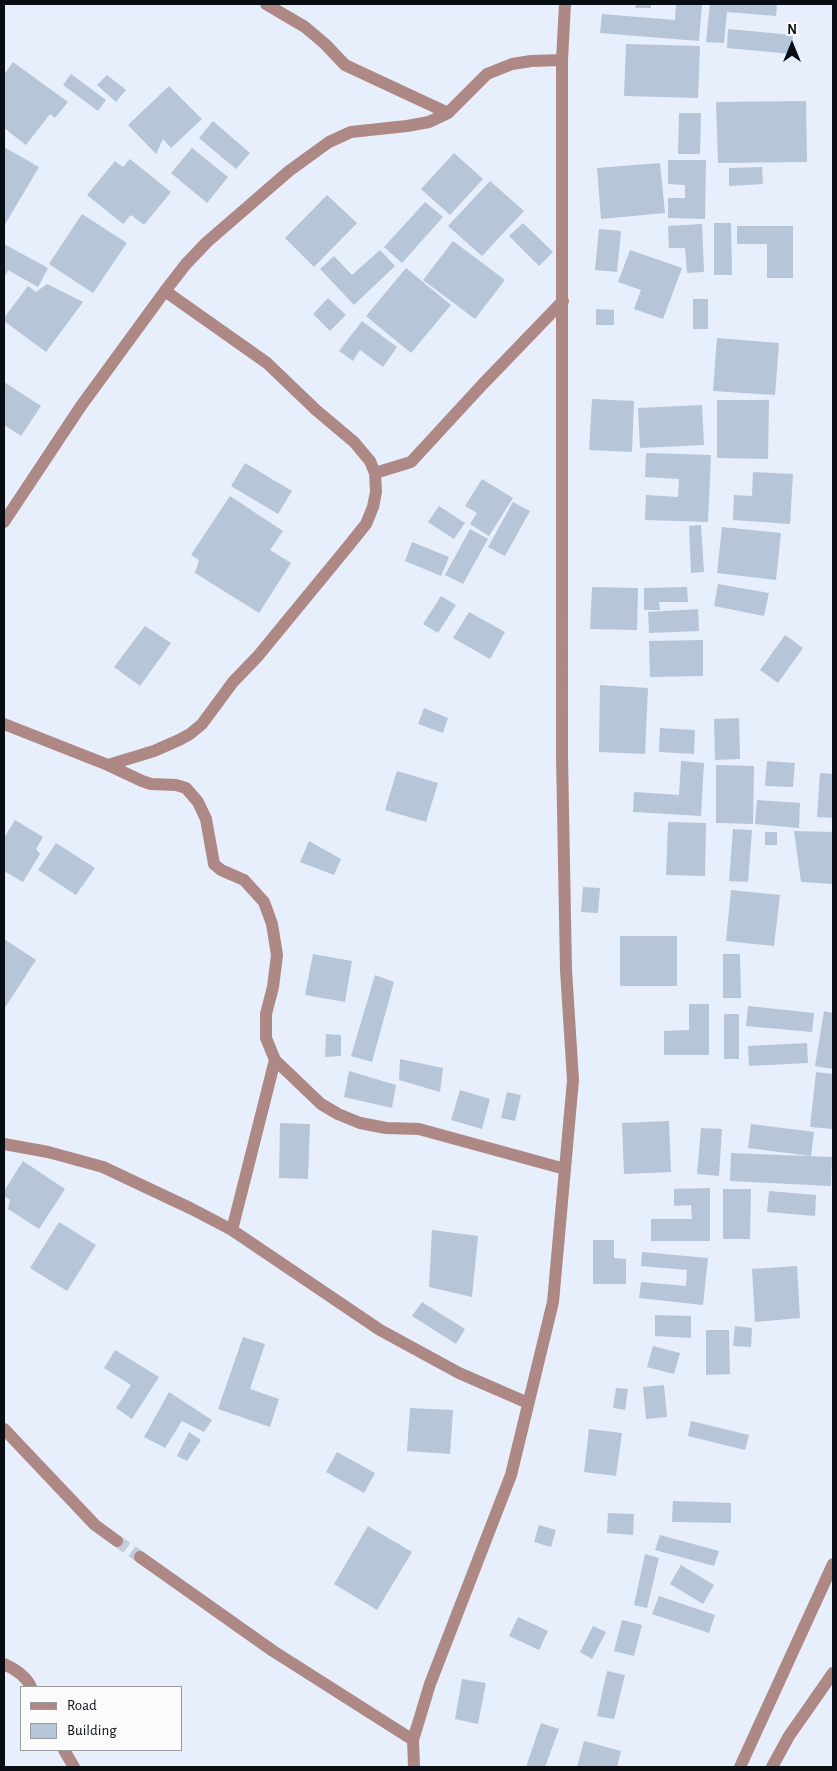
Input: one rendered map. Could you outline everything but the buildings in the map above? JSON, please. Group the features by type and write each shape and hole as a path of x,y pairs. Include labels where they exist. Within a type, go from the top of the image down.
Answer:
{"street":[{"path":"266,4 305,27 345,65 448,113"},
{"path":"414,1767 413,1740 430,1684 511,1475 553,1302 573,1080 566,970 562,756 562,60 564,4"},
{"path":"4,522 81,406 164,291 207,242 289,171 329,142 351,132 429,122 448,113 487,74 512,64 562,60"},
{"path":"108,765 179,740 202,724 232,682 258,656 366,524 373,508 376,492 375,473 370,461 354,442 316,410 267,363 164,291"},
{"path":"375,473 411,462 563,300"},
{"path":"4,724 151,784 176,785 186,788 198,802 206,819 214,864 221,870 244,880 264,902 272,924 277,955 265,1024 266,1038 275,1060 321,1104 338,1114 360,1123 386,1128 419,1129 565,1169"},
{"path":"232,1230 275,1060"},
{"path":"4,1144 48,1152 103,1167 192,1209 232,1230 380,1330 459,1373 528,1403"},
{"path":"4,1429 95,1526 117,1541"},
{"path":"140,1557 273,1651 413,1740"},
{"path":"740,1767 833,1564"},
{"path":"4,1664 22,1676 31,1686"},
{"path":"772,1767 789,1736 833,1672"},
{"path":"65,1751 74,1767"}],"tunnel":[{"path":"117,1541 140,1557"}]}
